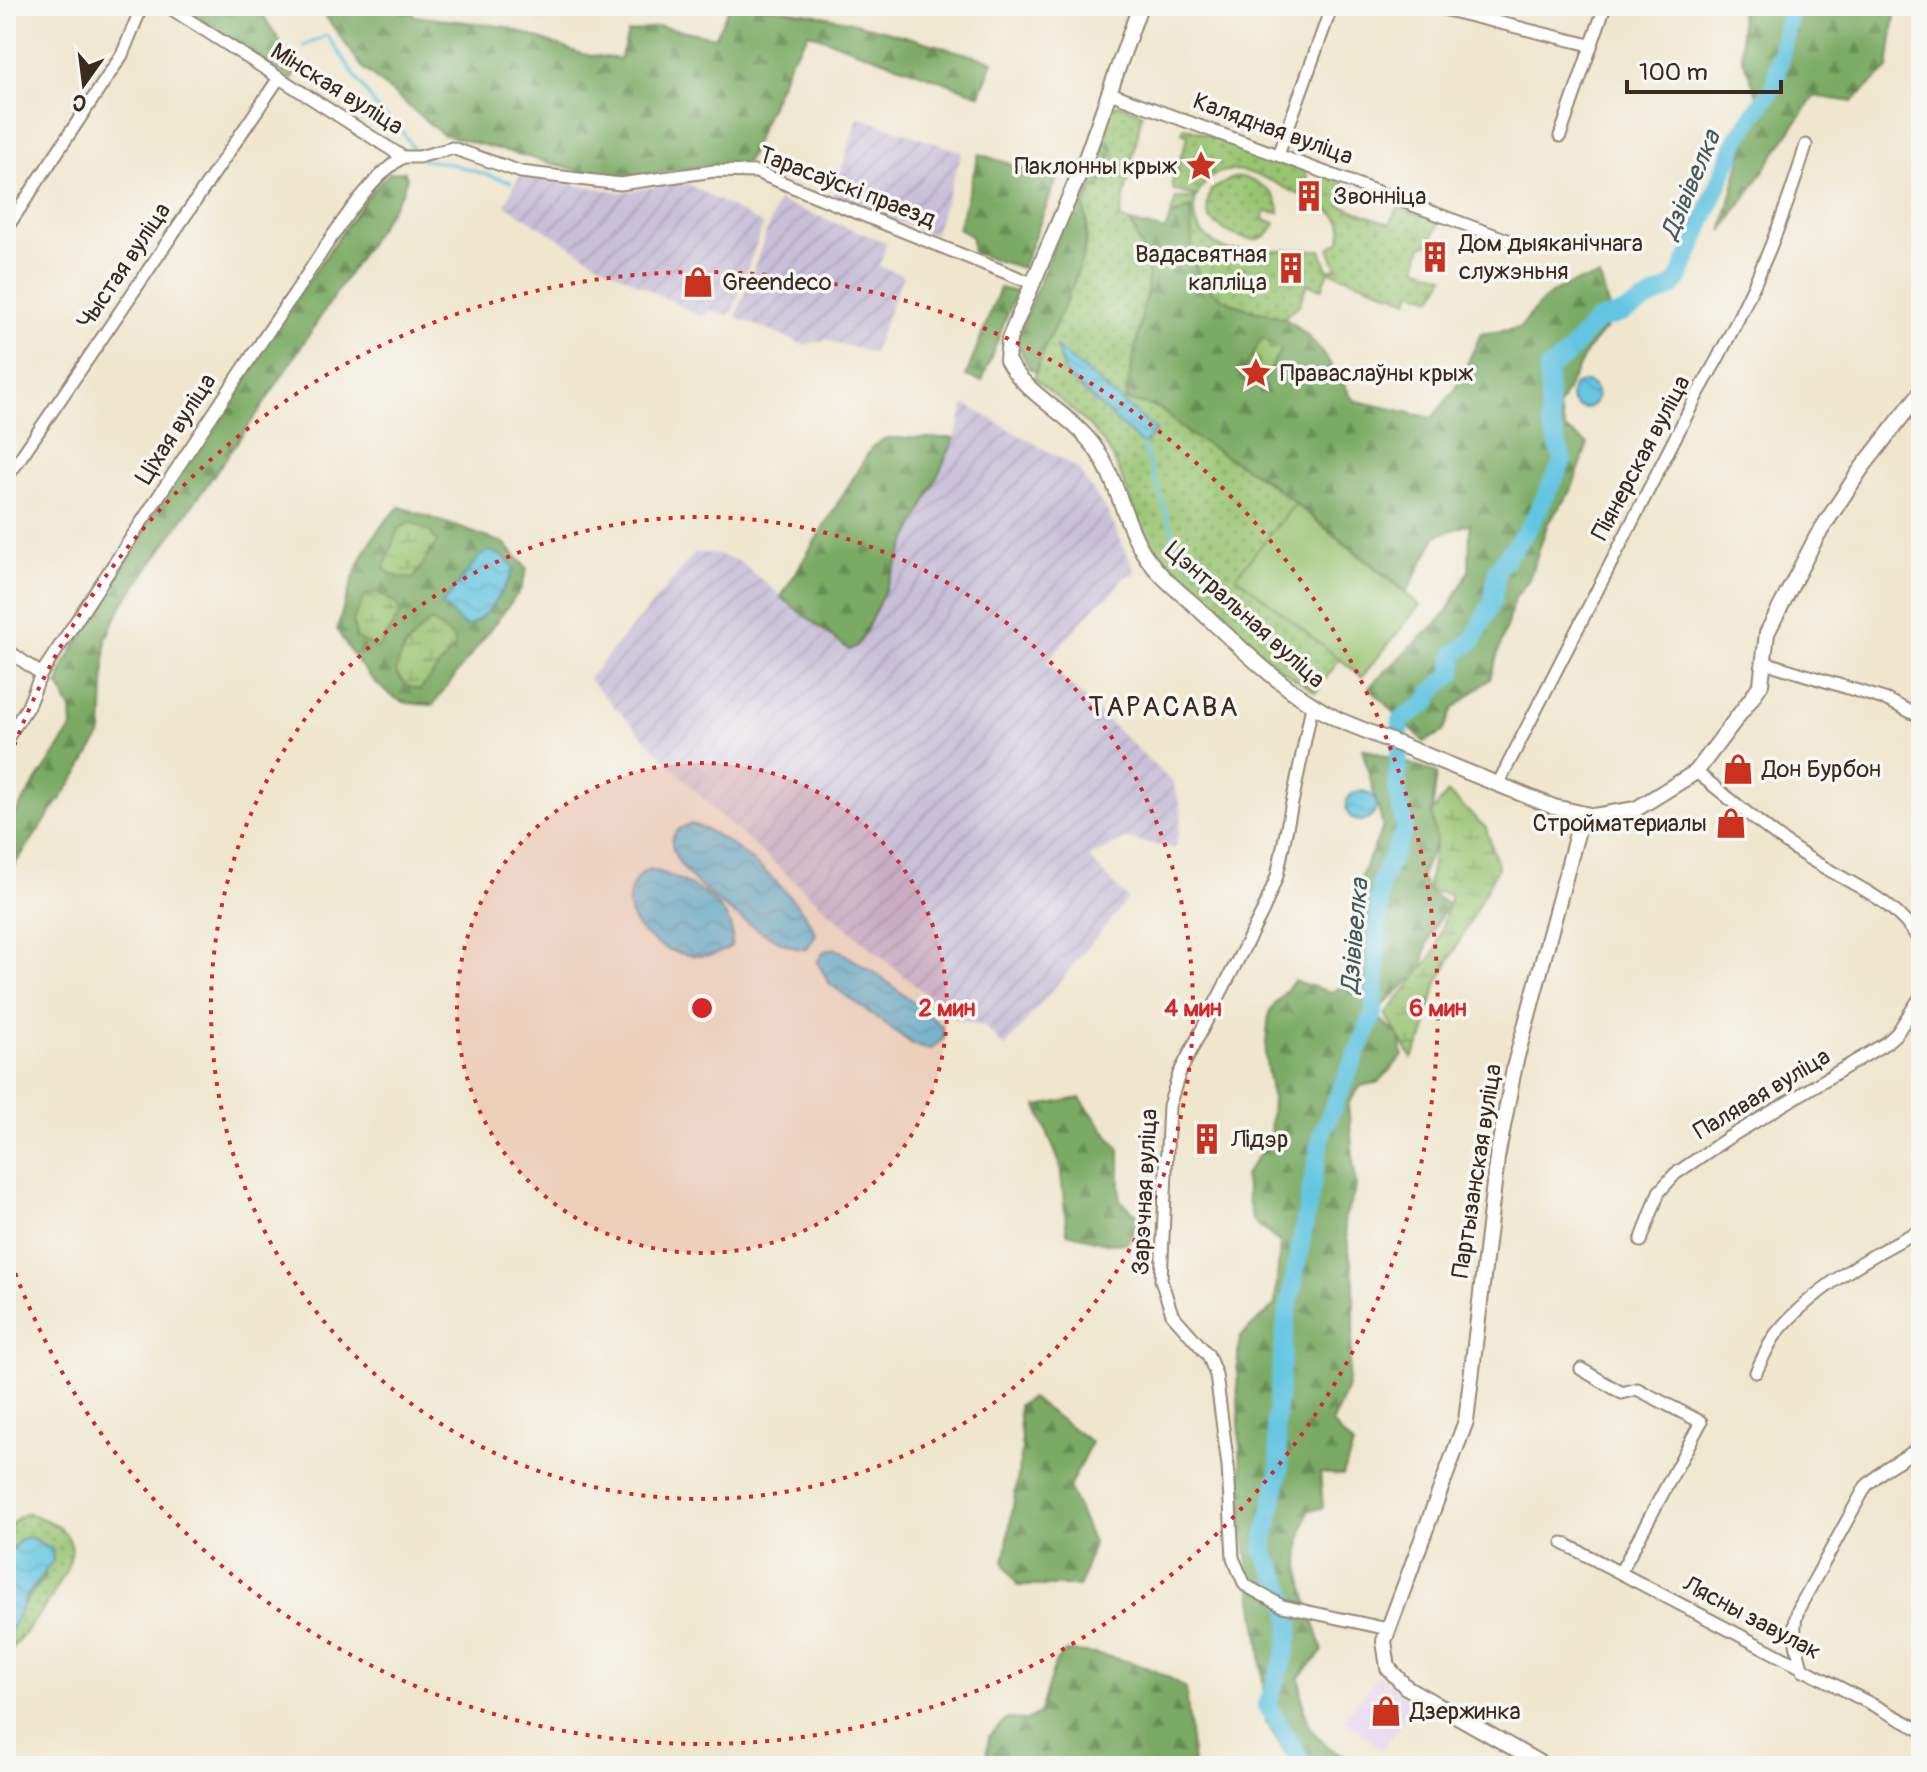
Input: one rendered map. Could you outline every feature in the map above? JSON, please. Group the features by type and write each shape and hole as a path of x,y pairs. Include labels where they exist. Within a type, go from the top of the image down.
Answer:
{"street":[{"path":"6,229 114,67 142,6"},
{"name":"Мінская вуліца","path":"167,6 403,157"},
{"name":"Цэнтральная вуліца","path":"1140,6 1110,93 1009,339 1007,360 1014,372 1074,425 1097,451 1115,480 1138,543 1161,575 1274,677 1312,706 1381,738 1582,815"},
{"path":"1278,155 1332,6"},
{"path":"1431,6 1590,45"},
{"path":"1560,136 1605,6"},
{"name":"Чыстая вуліца","path":"6,479 279,78"},
{"name":"Калядная вуліца","path":"1110,93 1510,241"},
{"name":"Піянерская вуліца","path":"1498,784 1696,397 1733,336 1788,208 1806,145"},
{"name":"Тарасаўскі праезд","path":"403,157 419,157 452,148 521,172 620,184 714,171 756,172 1034,284"},
{"name":"Ціхая вуліца","path":"6,740 28,706 41,674 229,387 386,169 403,157"},
{"path":"1582,815 1612,816 1630,812 1696,772 1761,684 1767,633 1817,536 1861,469 1921,392"},
{"path":"6,649 41,674"},
{"path":"1764,662 1887,700 1921,717"},
{"name":"Зарэчная вуліца","path":"1312,706 1277,876 1263,911 1179,1074 1169,1106 1161,1280 1172,1314 1208,1355 1216,1375 1228,1466 1233,1558 1245,1585 1289,1608 1388,1629"},
{"path":"1696,772 1800,852 1906,918 1921,943"},
{"name":"Партызанская вуліца","path":"1545,1766 1424,1700 1388,1668 1384,1641 1466,1421 1497,1158 1515,1064 1582,815"},
{"name":"Палявая вуліца","path":"1641,1241 1659,1192 1675,1174 1728,1138 1886,1043 1897,1033 1921,996"},
{"path":"1756,1372 1774,1336 1792,1316 1860,1264 1921,1230"},
{"path":"1581,1369 1622,1393 1637,1389 1701,1422 1620,1573"},
{"path":"1803,1671 1794,1639 1794,1619 1799,1608 1866,1486 1885,1469 1921,1447"},
{"name":"Лясны завулак","path":"1563,1543 1921,1730"}],"shaded area":[{"path":"858,117 962,152 934,235 833,197"},
{"path":"519,176 620,192 686,183 763,225 732,312 728,315 709,310 701,317 597,262 505,205"},
{"path":"778,201 887,243 879,266 903,275 873,353 826,340 804,345 736,317"},
{"path":"965,404 1077,468 1108,513 1136,573 1123,578 1110,596 1099,602 1049,659 1048,664 1173,783 1182,813 1175,848 1124,839 1089,858 1128,899 1005,1047 984,1026 954,1018 718,814 588,679 695,553 711,553 739,561 842,647 857,646 955,438"},
{"path":"1379,1675 1415,1705 1381,1750 1344,1719"}],"green space":[{"path":"180,6 257,6 298,69 292,80"},
{"path":"318,6 408,6 415,16 507,27 582,54 620,59 628,33 660,26 715,37 730,6 763,7 830,17 993,61 980,95 809,33 790,61 746,163 726,163 613,180 442,134 363,68"},
{"path":"1740,6 1896,6 1888,69 1852,102 1814,96 1722,232 1757,95 1742,56"},
{"path":"1119,104 1142,113 1120,218 1130,222 1148,264 1147,290 1159,408 1192,434 1296,503 1237,576 1340,659 1316,692 1227,625 1165,564 1145,536 1105,445 1076,414 1034,378 1045,342 1082,259 1087,224 1084,206 1113,150 1104,135 1112,108"},
{"path":"1185,127 1306,171 1308,187 1300,195 1258,176 1230,170 1218,173 1206,182 1197,196 1174,191 1172,182 1188,136 1182,132"},
{"path":"1104,135 1113,149 1100,188 1093,188 1084,206 1087,226 1079,268 1036,372 1029,368 1016,341 1094,144"},
{"path":"979,154 1057,179 1022,268 973,253 971,236 958,229"},
{"path":"404,171 407,177 402,192 259,411 123,604 106,638 102,733 79,772 6,877 6,827 72,728 71,710 58,684 64,665 196,441 366,198 389,173"},
{"path":"1328,175 1341,179 1345,186 1340,205 1390,224 1398,207 1439,222 1430,243 1422,246 1416,267 1445,276 1433,298 1412,291 1409,300 1329,271 1322,289 1307,284 1299,305 1283,318 1231,302 1208,288 1192,259 1191,207 1170,217 1176,198 1196,198 1194,215 1200,230 1226,250 1321,250 1328,270 1337,268 1329,248 1339,242 1341,223 1334,214 1317,203 1320,192 1314,187"},
{"path":"1242,177 1267,189 1276,199 1279,213 1265,211 1263,219 1275,223 1269,233 1261,238 1233,235 1209,218 1207,204 1211,190 1233,178"},
{"path":"1191,207 1193,257 1203,281 1212,291 1245,308 1292,323 1313,341 1353,400 1432,418 1455,390 1481,334 1520,328 1554,292 1573,283 1600,277 1612,321 1586,352 1558,408 1566,430 1588,444 1571,491 1548,523 1529,579 1515,598 1490,679 1453,709 1443,732 1424,742 1369,687 1445,615 1469,571 1470,524 1437,535 1407,592 1269,482 1189,434 1159,408 1125,400 1147,290 1148,264 1130,222 1165,231 1170,217"},
{"path":"1000,288 1016,292 982,381 966,376"},
{"path":"1262,338 1281,349 1259,388 1240,378"},
{"path":"886,438 955,438 864,635 857,646 849,650 781,597 872,447"},
{"path":"1295,504 1420,605 1362,677 1236,576"},
{"path":"400,507 504,543 527,569 521,589 433,705 405,702 382,688 357,660 337,630 367,547"},
{"path":"411,522 430,532 437,542 414,578 401,578 384,568 398,529"},
{"path":"377,592 396,604 401,613 378,648 356,638 353,620 365,596"},
{"path":"431,621 454,639 455,647 420,690 407,686 396,673 400,658 409,644"},
{"path":"1362,748 1437,773 1432,812 1436,842 1421,875 1427,890 1448,905 1430,939 1424,957 1423,976 1410,980 1374,1014 1400,1036 1403,1056 1379,1082 1361,1086 1348,1104 1356,1188 1344,1220 1354,1281 1354,1326 1347,1387 1332,1424 1353,1446 1343,1475 1320,1473 1323,1508 1309,1510 1300,1547 1302,1581 1323,1651 1300,1677 1306,1718 1316,1735 1337,1753 1368,1766 1294,1766 1266,1722 1260,1645 1243,1529 1237,1368 1240,1337 1275,1305 1280,1243 1252,1220 1244,1176 1270,1139 1272,1098 1265,1056 1269,1012 1294,981 1331,992 1366,975 1359,880 1383,827"},
{"path":"1448,793 1486,828 1498,867 1436,986 1424,1036 1412,1058 1386,1015 1435,952 1451,895 1427,890 1436,842 1432,812"},
{"path":"1080,1098 1120,1150 1120,1200 1142,1219 1127,1243 1110,1244 1067,1233 1060,1164 1037,1106"},
{"path":"1031,1398 1091,1442 1069,1488 1093,1543 1080,1586 1018,1586 1004,1563 1022,1450 1018,1405"},
{"path":"27,1513 64,1532 71,1545 71,1557 48,1603 6,1655 19,1612 46,1575 21,1539 6,1557 11,1525"},
{"path":"1066,1652 1129,1662 1159,1673 1186,1688 1193,1766 985,1766 989,1736 1007,1719 1027,1720 1039,1714 1056,1661"}],"water":[{"path":"1056,347 1156,430 1143,445 1066,375"},
{"path":"1584,382 1593,386 1597,395 1593,404 1584,408 1575,404 1571,395 1575,386"},
{"path":"489,551 503,556 515,568 489,610 466,627 442,605 479,557"},
{"path":"1361,791 1372,795 1376,806 1372,817 1361,821 1350,817 1346,806 1350,795"},
{"path":"691,824 743,853 780,886 816,934 807,949 791,946 767,935 711,896 688,874 674,853 674,835"},
{"path":"650,869 692,886 718,906 732,932 731,946 715,954 697,956 678,953 644,934 633,919 629,903 633,885 642,873"},
{"path":"835,948 881,977 942,1026 944,1038 930,1050 914,1045 830,984 817,962 824,951"},
{"path":"29,1537 52,1549 53,1561 26,1597 6,1640 6,1557 21,1539"}],"waterway":[{"name":"Дзівівелка","path":"1298,1756 1267,1705 1284,1660 1290,1627 1285,1595 1263,1551 1280,1468 1275,1426 1286,1321 1322,1133 1374,1014 1380,884 1405,828 1397,787 1401,720 1428,702 1430,694 1454,672 1454,655 1474,639 1493,600 1497,570 1530,526 1563,461 1550,422 1548,369 1564,358 1596,321 1621,314 1672,287 1679,279 1739,136 1775,84 1791,6"},
{"path":"304,46 327,35 380,112 402,131 417,155"},
{"path":"422,160 447,163 511,182"},
{"path":"1143,445 1180,554 1286,642"}],"place":[{"name":"Паклонны крыж","path":"1201,166"},
{"name":"Звонніца","path":"1309,196"},
{"name":"Дом дыяканічнага служэньня","path":"1435,257"},
{"name":"Вадасвятная капліца","path":"1291,268"},
{"name":"Greendeco","path":"698,282"},
{"name":"Праваслаўны крыж","path":"1256,373"},
{"name":"Дон Бурбон","path":"1738,769"},
{"name":"Стройматериалы","path":"1731,823"},
{"name":"Лідэр","path":"1207,1139"},
{"name":"Дзержинка","path":"1386,1711"}],"district":[{"name":"ТАРАСАВА","path":"1164,707"}]}
